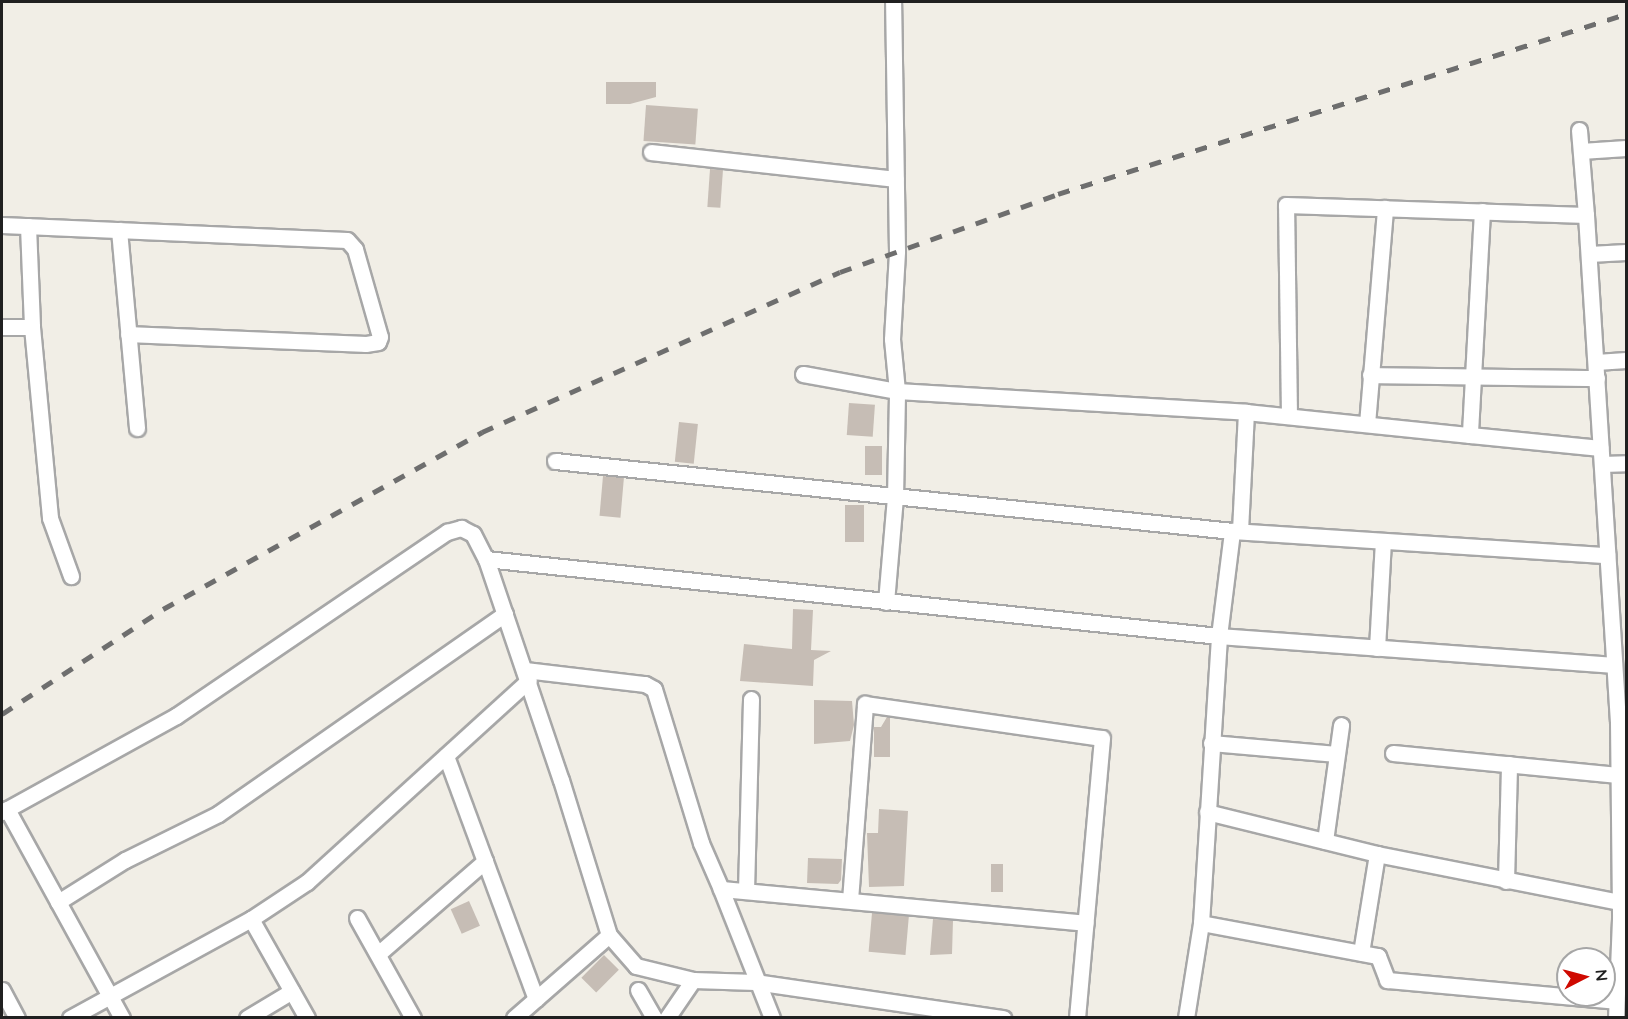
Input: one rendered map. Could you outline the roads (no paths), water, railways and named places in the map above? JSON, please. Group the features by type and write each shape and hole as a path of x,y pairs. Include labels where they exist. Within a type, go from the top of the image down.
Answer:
{"street":[{"path":"886,602 895,498 897,391 892,339 896,179 893,2"},
{"path":"1579,130 1596,362 1614,665 1618,775 1623,815 1620,902 1623,919 1616,1001"},
{"path":"1581,151 1626,148"},
{"path":"651,152 896,179"},
{"path":"1289,416 1286,205 1586,215"},
{"path":"1367,424 1384,208"},
{"path":"1470,435 1471,376 1482,211"},
{"path":"2,225 347,240 355,249 380,337 378,342 365,344 128,334"},
{"path":"28,226 32,327 50,518 71,576"},
{"path":"119,230 137,428"},
{"path":"1589,254 1626,252"},
{"path":"2,327 32,327"},
{"path":"1596,362 1626,360"},
{"path":"803,374 897,391 1246,412 1600,448"},
{"path":"1370,375 1596,378"},
{"path":"1186,1017 1201,923 1219,636 1236,531 1246,412"},
{"path":"555,461 895,498 1236,531 1607,555"},
{"path":"1602,464 1626,463"},
{"path":"122,1017 4,810 176,716 447,532 468,530 486,559 527,675 609,935 636,966 693,980 755,982 1003,1017"},
{"path":"1377,648 1383,541"},
{"path":"486,559 1219,636 1614,665"},
{"path":"58,902 125,860 218,813 505,614"},
{"path":"70,1017 251,920 307,882 446,756 527,675 645,684 654,689 701,843 721,889 755,982 772,1017"},
{"path":"746,891 751,699"},
{"path":"850,900 865,704 1102,738 1077,1017"},
{"path":"1325,841 1341,725"},
{"path":"1211,743 1337,754"},
{"path":"1393,753 1618,775"},
{"path":"446,756 536,999"},
{"path":"1506,881 1509,764"},
{"path":"1207,812 1377,854 1620,902"},
{"path":"1361,953 1377,854"},
{"path":"378,954 484,861"},
{"path":"721,889 1085,923"},
{"path":"357,918 413,1017"},
{"path":"251,920 307,1017"},
{"path":"1201,923 1377,956 1387,980 1556,995"},
{"path":"514,1017 609,935"},
{"path":"667,1017 693,980"},
{"path":"2,990 16,1017"},
{"path":"638,990 654,1017"},
{"path":"246,1017 292,991"}],"railway":[{"path":"2,714 163,609 482,432 840,272 1058,194 1626,14"}]}
